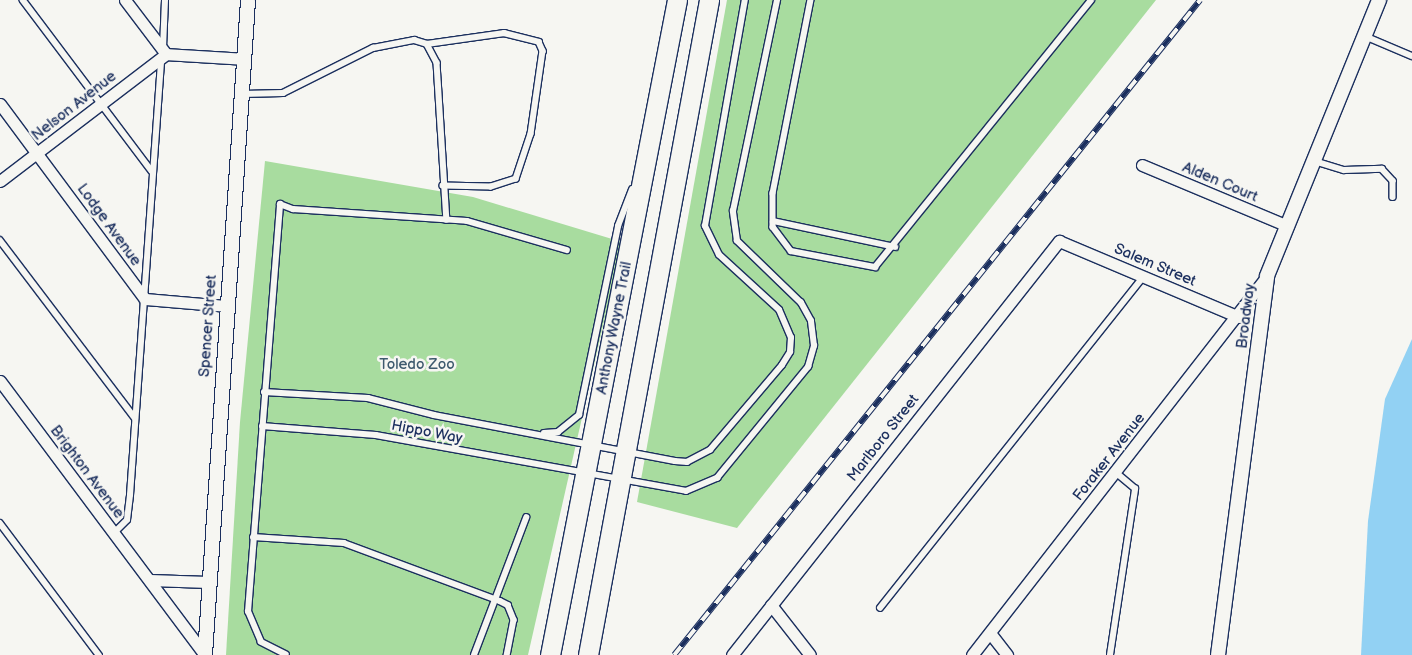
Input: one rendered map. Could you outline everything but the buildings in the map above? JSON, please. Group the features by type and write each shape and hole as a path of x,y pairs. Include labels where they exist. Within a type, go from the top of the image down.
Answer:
{"highway":[{"name":"Anthony Wayne Trail","path":"550,655 677,0"},
{"path":"588,655 709,0"}],"street":[{"path":"125,0 163,54 245,59"},
{"name":"Spencer Street","path":"205,655 226,306 248,0"},
{"name":"Broadway","path":"1218,655 1267,276 1379,0"},
{"name":"Nelson Avenue","path":"0,182 163,54"},
{"name":"Lodge Avenue","path":"0,104 142,296"},
{"name":"Alden Court","path":"1142,166 1288,226"},
{"name":"Salem Street","path":"1059,241 1239,318"},
{"name":"Marlboro Street","path":"732,655 1059,241"},
{"name":"Foraker Avenue","path":"972,655 1239,318 1267,276"},
{"path":"142,296 226,306"},
{"name":"Brighton Avenue","path":"0,381 205,655"},
{"path":"150,580 208,582"},
{"path":"771,605 810,655"},
{"path":"990,634 1006,655"}],"lane":[{"path":"23,0 152,171"},
{"path":"114,533 127,520 142,296 163,54 165,0"},
{"name":"Hippo Way","path":"264,392 368,398 675,461 699,459 790,352 788,323 719,255 705,226 745,0"},
{"name":"Hippo Way","path":"262,426 376,435 686,492 702,488 717,478 808,367 814,346 811,321 790,290 750,258 737,241 733,211 777,0"},
{"path":"811,0 773,193 773,221 791,251 875,267 895,247 1091,0"},
{"path":"242,94 283,93 373,48 414,40 427,44 464,35 504,33 539,42 543,52 531,134 516,180 491,187 443,186"},
{"path":"1365,36 1412,56"},
{"path":"427,44 437,64 443,186 447,220"},
{"path":"539,434 558,432 579,415 618,226 649,145"},
{"path":"1314,161 1344,170 1382,169 1393,181 1393,197"},
{"path":"286,655 261,642 249,624 253,537 280,204 294,209 447,220 567,250"},
{"path":"773,221 895,247"},
{"path":"0,240 135,418"},
{"path":"880,608 1143,277"},
{"path":"1110,655 1135,489 1116,474"},
{"path":"474,655 526,518"},
{"path":"0,523 99,655"},
{"path":"253,537 344,543 496,600 513,611 508,652"}],"green space":[{"path":"727,0 1156,0 737,528 637,502"},
{"name":"Toledo Zoo","path":"265,161 473,197 622,242 528,655 226,655 240,422"}],"water":[{"path":"1412,339 1412,655 1361,655 1368,521 1385,399"}],"railway":[{"path":"674,655 1200,0"}]}
